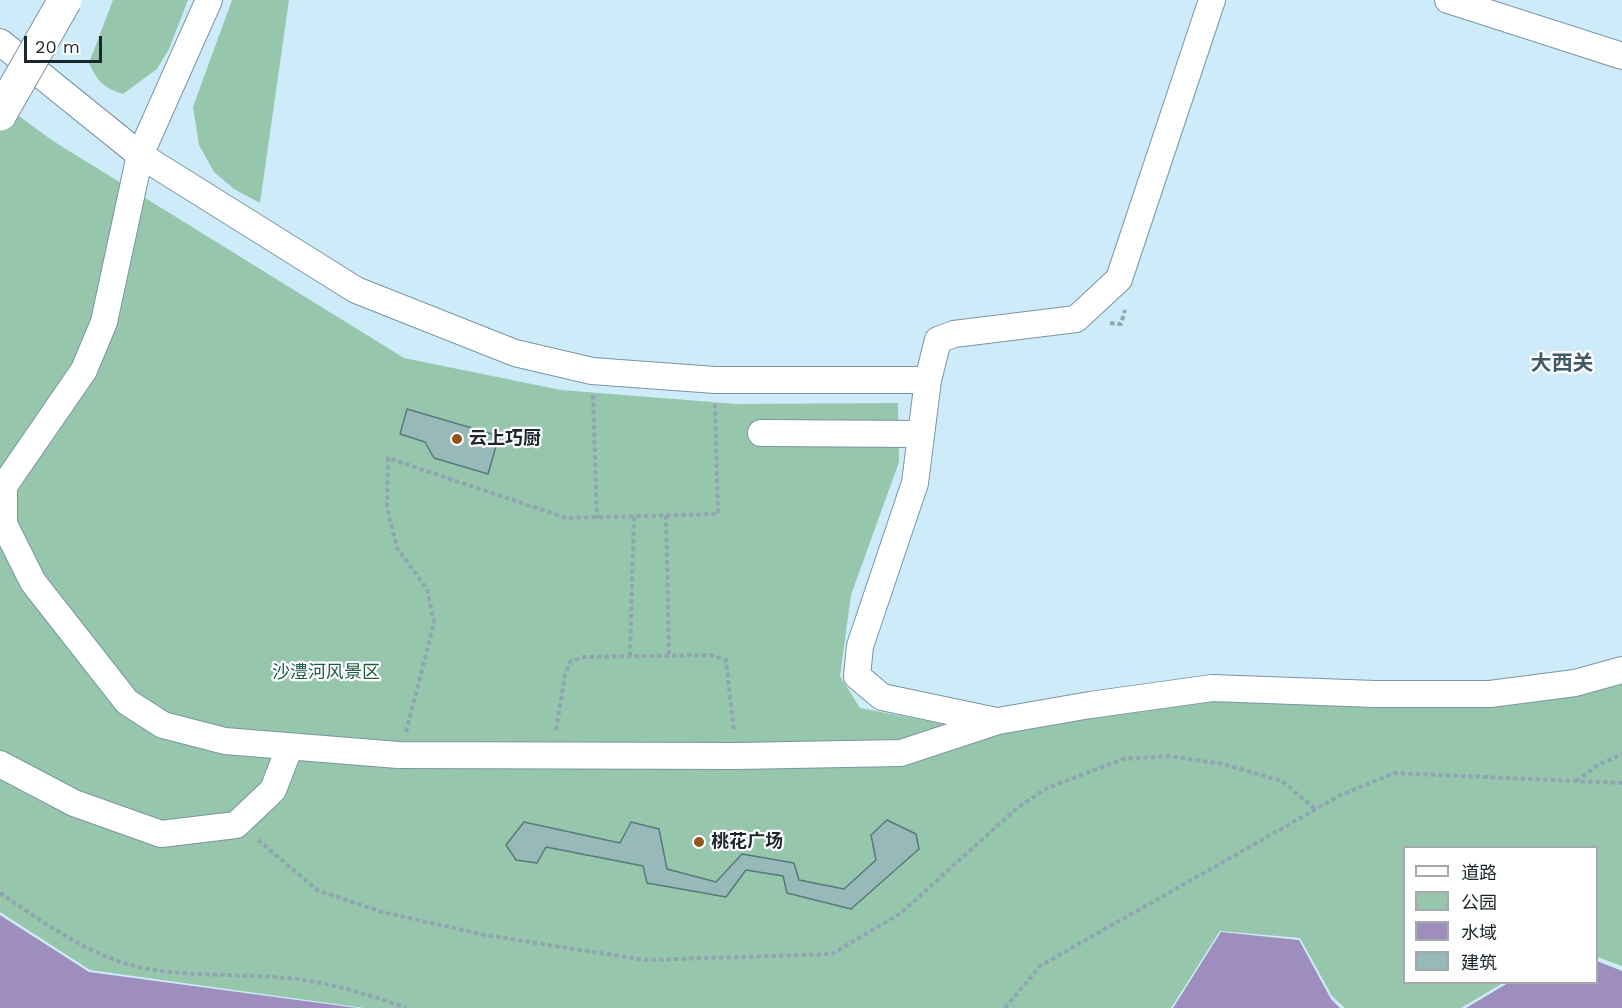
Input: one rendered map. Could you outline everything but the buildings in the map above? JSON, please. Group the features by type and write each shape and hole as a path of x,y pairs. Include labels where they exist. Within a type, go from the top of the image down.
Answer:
{"main road":[{"path":"0,114 65,0"}],"street":[{"path":"209,0 140,155 104,322 84,370 4,486 4,524 33,582 127,702 163,725 225,741 398,755 551,757 901,753 998,722 1090,705 1212,688 1375,694 1490,694 1575,683 1622,670"},
{"path":"998,722 882,697 857,676 860,646 915,483 928,380 938,340 954,334 1076,319 1119,279 1212,0"},
{"path":"1448,0 1622,56"},
{"path":"0,42 140,155 356,290 515,353 592,371 715,380 928,380"},
{"path":"761,433 921,434"},
{"path":"0,764 74,803 161,834 236,825 273,790 290,746"}],"path":[{"path":"592,371 597,518"},
{"path":"398,755 419,687 434,623 427,589 397,548 387,507 388,458 566,519 718,514 715,380"},
{"path":"666,515 669,655"},
{"path":"630,656 634,516"},
{"path":"551,757 565,675 570,662 584,657 669,655 710,655 726,660 736,756"},
{"path":"1575,782 1598,765 1622,754"},
{"path":"236,825 275,852 317,890 381,912 485,935 645,960 832,954 902,913 1017,808 1047,788 1123,759 1169,756 1223,764 1282,781 1315,809"},
{"path":"1005,1008 1040,966 1339,795 1394,772 1622,783"},
{"path":"0,893 61,934 128,964 185,972 288,978 367,994 406,1008"}],"green space":[{"path":"113,0 188,0 169,49 157,69 123,94 102,83 89,63"},
{"path":"232,0 289,0 260,203 234,189 214,172 199,145 193,107"},
{"name":"沙澧河风景区","path":"0,102 53,141 404,358 561,390 737,404 898,403 899,462 851,595 840,676 860,708 954,726 1191,697 1622,680 1622,966 1598,957 1598,846 1403,846 1403,984 1501,984 1461,1008 1345,1008 1332,996 1300,938 1220,931 1171,1008 364,1008 90,970 0,912"}],"water":[{"path":"0,915 89,972 357,1008 0,1008"},
{"path":"1221,932 1299,940 1331,999 1340,1008 1173,1008"},
{"path":"1598,961 1622,971 1622,1008 1466,1008 1506,984 1598,984"}],"place":[{"name":"云上巧厨","path":"457,439"},
{"name":"桃花广场","path":"699,842"}],"district":[{"name":"大西关","path":"1562,364"}]}
